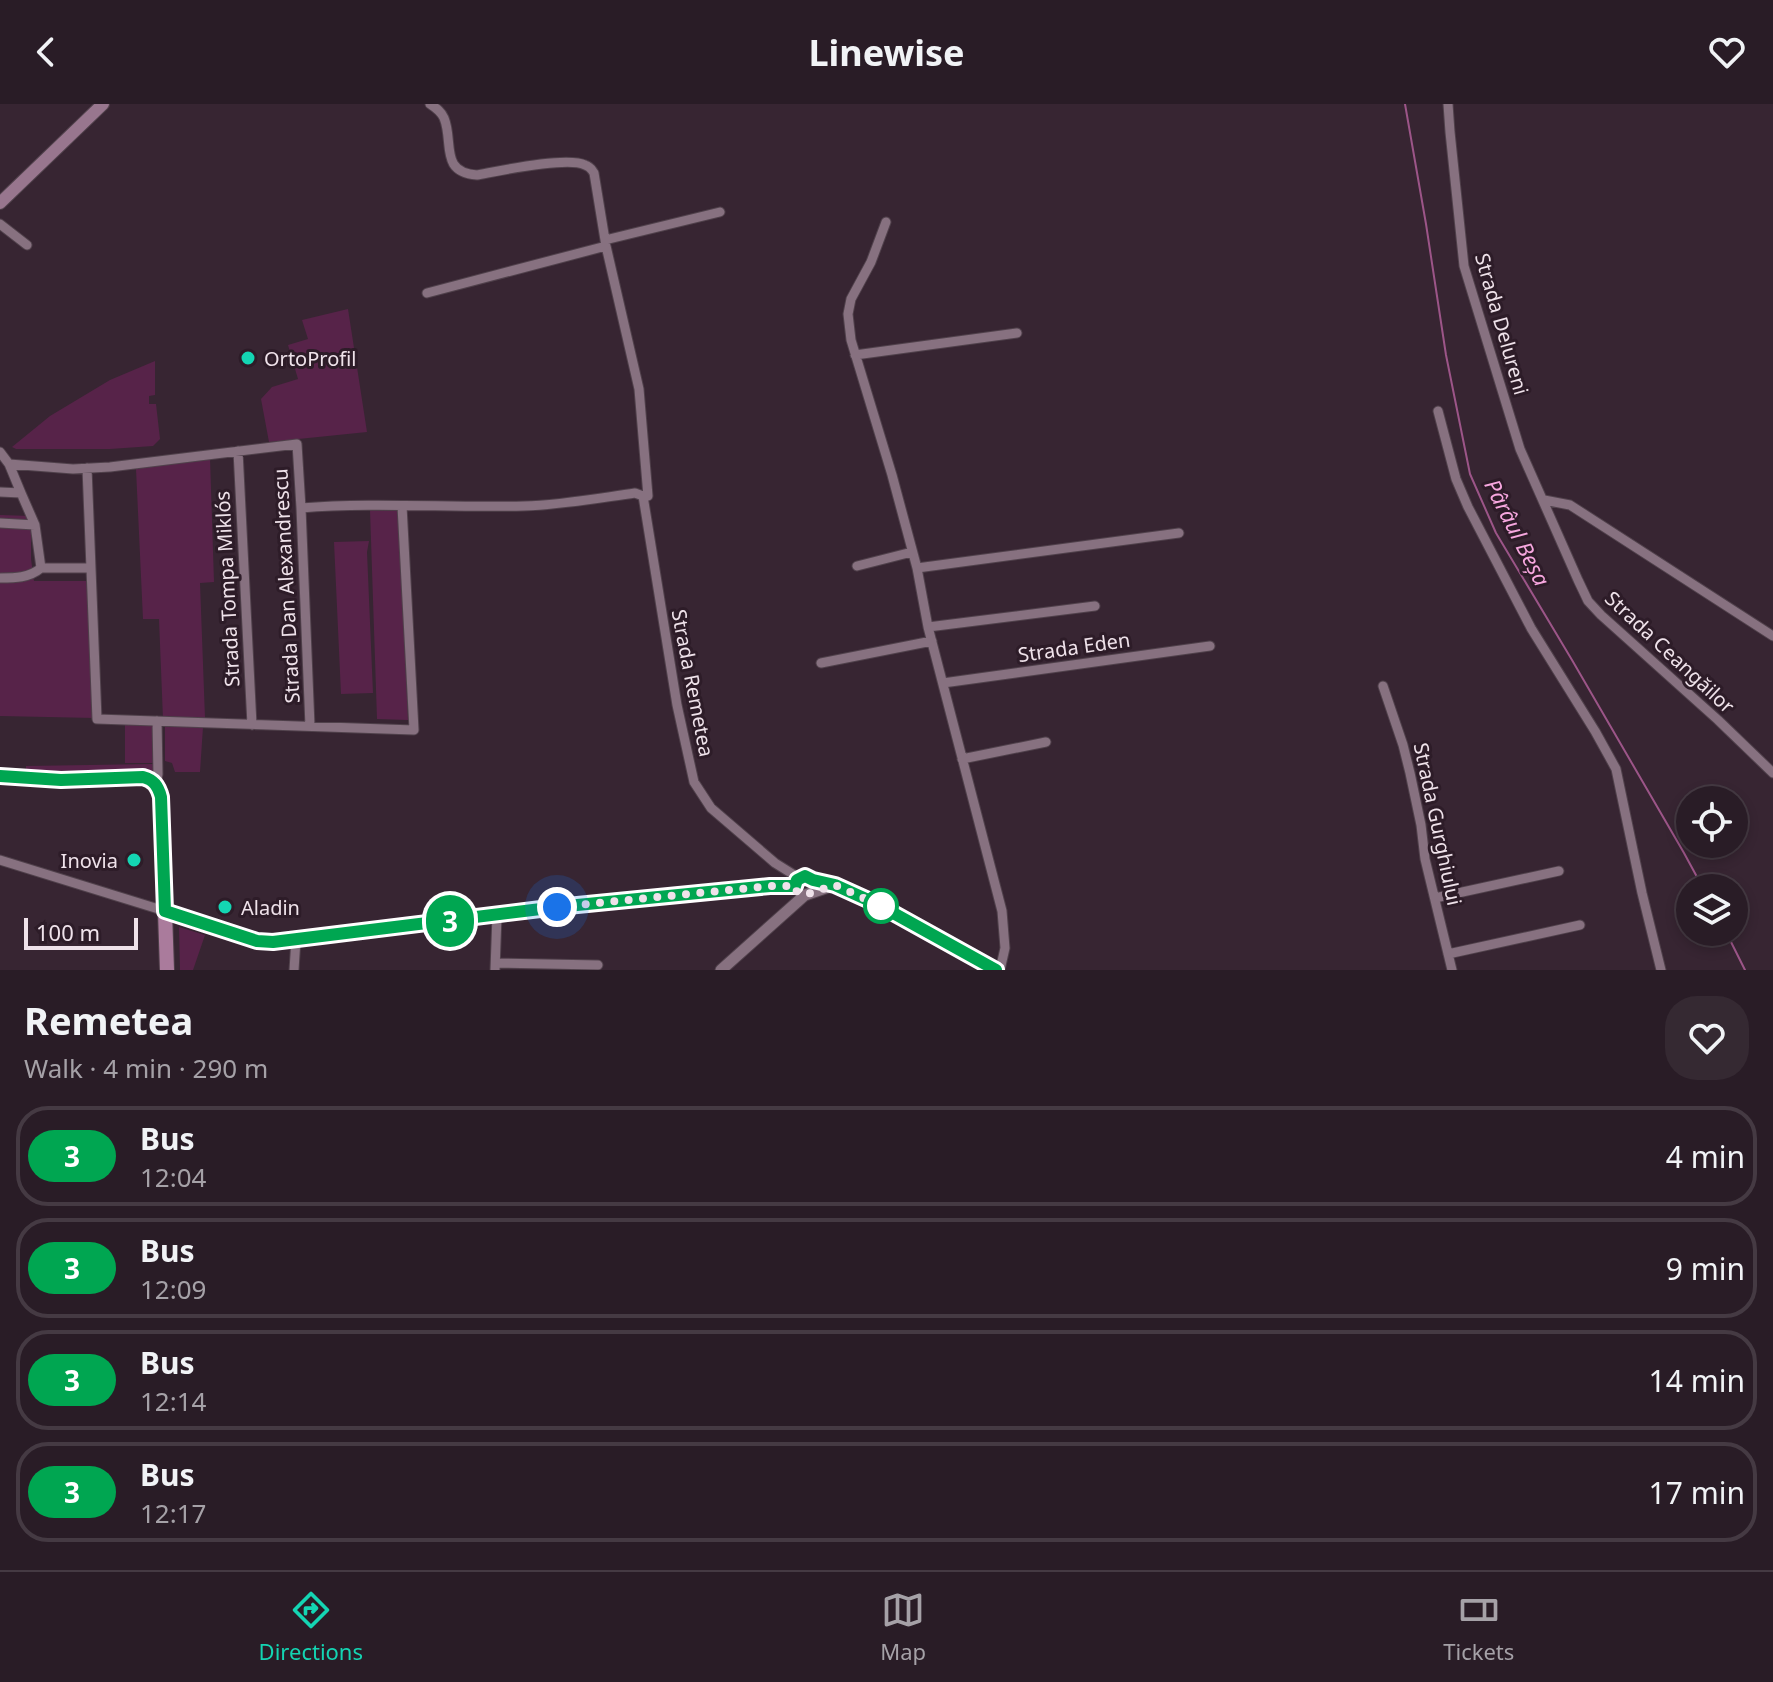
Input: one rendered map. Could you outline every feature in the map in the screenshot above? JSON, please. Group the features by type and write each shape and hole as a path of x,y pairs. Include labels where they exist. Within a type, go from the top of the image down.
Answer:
{"main road":[{"path":"0,203 103,104"},
{"path":"0,776 61,780 143,777 156,784 161,797 167,970"}],"street":[{"name":"Strada Remetea","path":"430,104 440,111 445,120 453,164 467,175 549,163 582,163 594,173 605,243 639,389 648,496 643,496 677,705 694,782 711,808 804,887 835,885 910,921 998,970"},
{"name":"Strada Delureni","path":"1448,104 1464,266 1520,449 1544,500"},
{"path":"427,293 720,212"},
{"path":"886,222 871,262 851,299 848,314 855,355 917,568 928,627 1002,911 1005,948 998,970"},
{"path":"0,224 27,245"},
{"path":"855,355 1017,333"},
{"path":"1438,411 1456,479 1468,507 1531,628 1616,769 1661,970"},
{"name":"Strada Dan Alexandrescu","path":"238,451 297,444 310,726"},
{"path":"9,464 73,469 110,467 238,451"},
{"name":"Strada Tompa Miklós","path":"238,451 252,725"},
{"path":"0,452 9,464 35,525 41,568"},
{"path":"87,468 97,719 414,730 402,506"},
{"path":"0,492 21,493"},
{"path":"301,508 357,504 529,506 635,493 643,496"},
{"path":"1544,500 1570,505 1773,636"},
{"name":"Strada Ceangăilor","path":"1544,500 1588,601 1773,773"},
{"path":"0,523 35,525"},
{"path":"917,568 1179,533"},
{"path":"857,566 912,552"},
{"path":"0,578 20,578 41,568 91,568"},
{"name":"Strada Eden","path":"928,627 1095,606"},
{"path":"821,663 932,641"},
{"name":"Strada Eden","path":"943,683 1210,646"},
{"name":"Strada Gurghiului","path":"1383,686 1410,773 1425,859 1452,970"},
{"path":"156,784 157,721"},
{"path":"962,759 1046,742"},
{"path":"0,860 257,941 770,886 804,887"},
{"path":"1435,898 1559,871"},
{"path":"721,970 791,906 804,887"},
{"path":"497,915 496,966 598,965"},
{"path":"1448,954 1580,925"},
{"path":"294,970 296,939"}],"shaded area":[{"path":"348,309 367,432 269,442 261,399 272,387 298,379 288,345 308,339 302,320"},
{"path":"155,361 155,395 149,396 149,404 156,404 160,439 153,446 110,449 12,447 50,416 110,380"},
{"path":"210,458 214,582 200,583 205,718 163,719 159,619 143,619 136,469"},
{"path":"370,510 398,511 408,720 377,719"},
{"path":"0,515 31,516 34,581 89,581 95,718 0,716"},
{"path":"369,541 373,693 341,694 334,542"},
{"path":"125,723 154,724 154,763 125,763"},
{"path":"165,725 203,727 200,772 175,772 172,763 165,761"},
{"path":"153,764 154,773 26,775 26,766"},
{"path":"179,927 205,935 193,970 180,970"}],"waterway":[{"name":"Pârâul Beșa","path":"1405,104 1446,355 1470,474 1496,533 1695,874"},
{"name":"Pârâul Beșa","path":"1733,946 1745,970"}],"bus line":[{"name":"3","path":"0,776 61,780 143,777 152,781 159,788 161,797 165,911 257,941 273,942 557,907 795,886 802,876 808,876 877,904 996,970"}],"place":[{"name":"OrtoProfil","path":"248,358"},
{"name":"Inovia","path":"134,860"},
{"name":"Aladin","path":"225,907"}],"route":[{"path":"557,907 770,886 795,886 796,891 805,895 835,885 881,906"}]}
